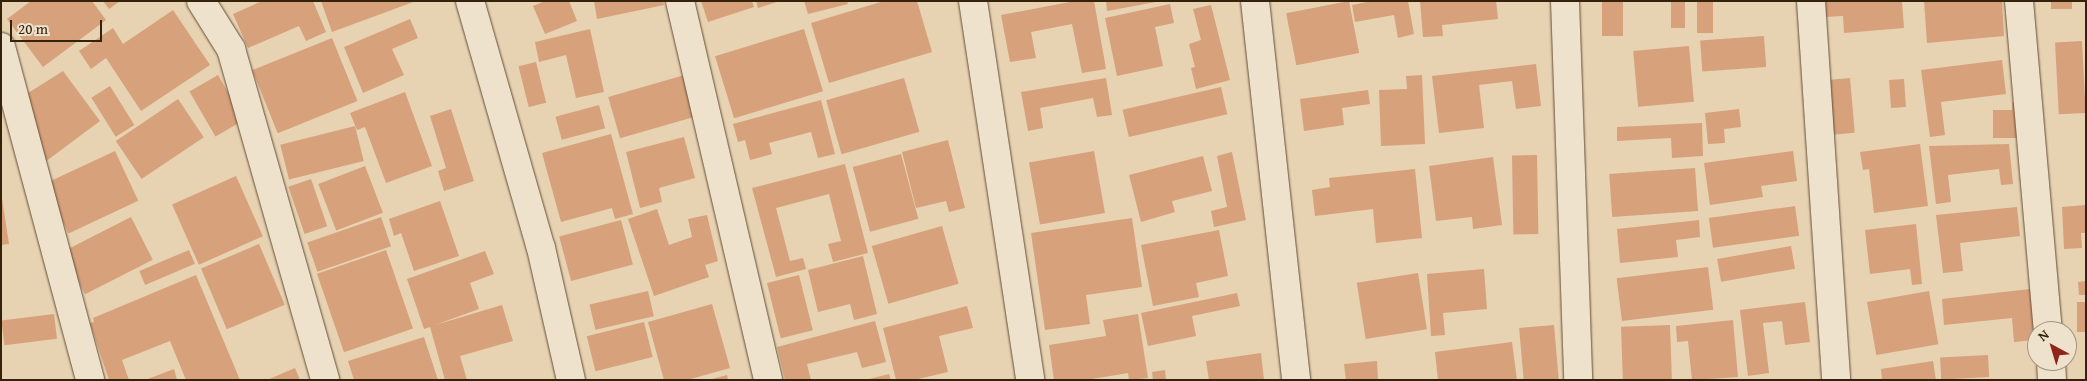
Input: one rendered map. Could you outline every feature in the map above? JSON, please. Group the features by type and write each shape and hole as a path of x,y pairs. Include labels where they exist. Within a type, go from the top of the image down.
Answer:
{"street":[{"path":"201,1 231,49 325,380"},
{"path":"470,1 541,248 571,380"},
{"path":"680,1 768,380"},
{"path":"973,1 1030,380"},
{"path":"1255,1 1296,380"},
{"path":"1564,1 1578,380"},
{"path":"1811,1 1836,380"},
{"path":"2019,1 2047,321"},
{"path":"1,47 90,380"}],"building":[{"path":"31,1 92,1 106,20 43,67 7,19"},
{"path":"103,1 120,1 109,9"},
{"path":"262,1 313,1 326,32 306,41 299,26 248,48 233,14"},
{"path":"321,1 416,1 332,32"},
{"path":"545,1 569,1 577,21 545,34 533,6"},
{"path":"594,1 663,1 664,5 597,19"},
{"path":"701,1 752,1 754,7 708,22"},
{"path":"756,1 777,1 777,2 758,8"},
{"path":"804,1 847,1 848,4 808,14"},
{"path":"884,1 917,1 932,52 829,83 811,23"},
{"path":"1075,1 1094,1 1106,69 1082,73 1072,24 1031,32 1036,58 1010,62 1001,15"},
{"path":"1106,1 1155,1 1156,2 1107,11"},
{"path":"1349,1 1359,53 1296,65 1286,13"},
{"path":"1372,1 1408,1 1414,34 1398,38 1394,15 1355,22 1352,5"},
{"path":"1420,1 1496,1 1498,19 1442,25 1443,36 1423,37"},
{"path":"1602,1 1623,1 1623,36 1602,36"},
{"path":"1671,1 1685,1 1685,28 1671,28"},
{"path":"1697,1 1713,1 1713,33 1697,33"},
{"path":"1825,1 1902,1 1904,28 1844,33 1843,16 1825,17"},
{"path":"1924,1 2002,1 2004,36 1927,43"},
{"path":"2051,1 2072,1 2072,9 2051,9"},
{"path":"1170,4 1174,23 1155,27 1163,66 1117,76 1105,18"},
{"path":"1211,5 1230,80 1196,89 1191,68 1195,67 1189,44 1201,40 1193,9"},
{"path":"173,10 210,65 141,111 106,58 91,69 79,51 113,28 123,44"},
{"path":"410,19 418,38 392,49 404,75 363,93 344,47"},
{"path":"590,29 604,92 576,98 566,55 539,62 535,42"},
{"path":"804,29 823,91 734,118 715,56"},
{"path":"1764,36 1766,67 1702,71 1700,40"},
{"path":"332,38 357,101 278,133 252,70"},
{"path":"2082,41 2086,113 2059,114 2055,42"},
{"path":"1689,46 1694,102 1638,107 1633,51"},
{"path":"2002,60 2006,94 1941,102 1945,135 1930,137 1921,70"},
{"path":"536,62 546,103 529,107 519,66"},
{"path":"1536,64 1541,106 1516,109 1512,81 1479,85 1484,128 1439,133 1432,76"},
{"path":"63,71 100,121 45,162 25,95"},
{"path":"688,74 700,115 620,138 608,97"},
{"path":"218,75 244,120 215,137 189,92"},
{"path":"1422,75 1425,144 1381,146 1379,90 1407,89 1406,76"},
{"path":"904,78 919,132 842,154 826,100"},
{"path":"1106,78 1112,115 1097,117 1093,98 1040,108 1043,128 1028,131 1021,92"},
{"path":"1850,78 1855,133 1830,135 1825,80"},
{"path":"1904,79 1906,107 1891,108 1889,80"},
{"path":"110,86 134,125 116,137 91,98"},
{"path":"1221,87 1227,114 1129,137 1123,110"},
{"path":"1368,90 1370,104 1342,108 1344,125 1304,131 1300,99"},
{"path":"405,92 432,166 386,183 365,127 357,130 350,113"},
{"path":"178,99 204,137 142,179 116,141"},
{"path":"821,100 835,154 818,158 811,132 769,143 772,154 750,160 745,140 738,142 733,124"},
{"path":"2012,102 2019,102 2020,138 1993,138 1993,110 2012,110"},
{"path":"599,105 605,128 562,140 556,117"},
{"path":"451,109 474,181 444,191 438,171 446,168 430,116"},
{"path":"1739,109 1741,127 1724,129 1725,143 1708,144 1705,113"},
{"path":"1702,123 1703,156 1672,158 1671,138 1617,141 1617,127"},
{"path":"355,126 364,161 289,180 280,145"},
{"path":"611,134 633,214 615,219 612,208 561,222 542,153"},
{"path":"684,137 695,178 659,188 662,202 640,208 626,152"},
{"path":"948,140 965,208 949,212 946,201 916,208 902,152"},
{"path":"1920,144 1928,206 1874,213 1869,169 1863,170 1860,152"},
{"path":"2009,144 2013,184 2001,185 1999,169 1948,175 1951,202 1936,204 1929,146"},
{"path":"115,151 138,201 68,233 45,184"},
{"path":"1094,151 1105,213 1040,225 1029,162"},
{"path":"1793,151 1797,181 1761,186 1763,197 1710,205 1704,163"},
{"path":"1232,152 1246,220 1214,227 1211,211 1227,207 1217,156"},
{"path":"901,154 918,219 870,232 853,167"},
{"path":"1512,155 1537,155 1538,234 1513,234"},
{"path":"1203,156 1212,191 1172,201 1175,212 1141,222 1129,175"},
{"path":"1493,157 1502,225 1473,229 1472,217 1436,221 1429,166"},
{"path":"845,164 868,253 833,262 828,244 841,241 829,194 776,208 790,261 803,258 806,269 776,277 752,188"},
{"path":"365,166 383,213 336,231 318,184"},
{"path":"1695,168 1698,211 1612,217 1609,174"},
{"path":"1415,169 1422,238 1376,243 1373,209 1315,216 1312,190 1330,187 1329,178"},
{"path":"236,176 263,236 199,265 172,204"},
{"path":"311,179 327,226 305,234 288,187"},
{"path":"1,192 9,244 1,245"},
{"path":"440,201 459,256 414,271 401,233 394,236 389,219"},
{"path":"2086,205 2086,233 2081,233 2082,248 2064,249 2062,207"},
{"path":"1795,206 1799,236 1713,248 1709,218"},
{"path":"2017,207 2020,236 1960,243 1963,271 1943,273 1936,215"},
{"path":"657,209 669,245 692,237 688,219 707,215 718,261 705,265 709,277 654,296 628,219"},
{"path":"131,217 153,260 85,294 63,252"},
{"path":"381,217 391,246 317,272 307,242"},
{"path":"1132,218 1142,287 1086,295 1090,324 1045,330 1031,233"},
{"path":"621,220 633,264 571,281 559,237"},
{"path":"1699,220 1700,237 1676,240 1678,257 1620,263 1617,229"},
{"path":"1916,224 1922,284 1912,285 1910,269 1870,274 1865,230"},
{"path":"942,226 959,284 888,304 872,246"},
{"path":"1219,230 1228,276 1196,283 1199,297 1153,306 1141,245"},
{"path":"259,244 285,305 227,329 201,269"},
{"path":"1791,246 1795,269 1721,282 1717,259"},
{"path":"189,250 195,264 145,285 139,271"},
{"path":"386,250 413,328 344,352 317,274"},
{"path":"485,251 494,274 470,283 479,309 435,325 502,305 513,341 460,356 467,380 445,380 430,327 424,329 407,279"},
{"path":"863,256 877,314 854,320 850,304 818,312 808,270"},
{"path":"1708,267 1713,310 1622,321 1617,278"},
{"path":"1484,269 1487,309 1443,313 1445,335 1431,336 1427,274"},
{"path":"1418,273 1427,329 1366,339 1357,283"},
{"path":"196,275 240,380 186,380 170,341 122,360 129,380 109,380 90,323 94,322 93,318"},
{"path":"799,275 813,330 781,338 767,283"},
{"path":"2086,281 2086,295 2079,295 2078,282"},
{"path":"2030,289 2033,321 2027,321 2027,341 2014,342 2012,318 1944,325 1942,299"},
{"path":"648,291 654,316 595,330 590,304"},
{"path":"1929,291 1938,344 1876,355 1867,302"},
{"path":"1237,293 1240,306 1192,316 1196,336 1148,346 1141,313"},
{"path":"1805,302 1810,342 1785,345 1782,321 1763,323 1769,373 1748,376 1740,310"},
{"path":"2077,302 2086,302 2086,332 2077,332"},
{"path":"712,304 730,368 687,380 664,380 648,322"},
{"path":"967,306 973,328 939,336 948,372 914,380 896,380 883,328"},
{"path":"54,314 57,339 4,345 1,320"},
{"path":"1138,314 1148,378 1129,380 1128,373 1086,380 1054,380 1049,345 1106,336 1103,320"},
{"path":"1733,320 1738,377 1692,380 1688,341 1677,342 1676,326"},
{"path":"875,321 886,362 862,368 857,352 807,364 811,380 785,380 777,347"},
{"path":"644,322 653,357 595,371 587,336"},
{"path":"1554,325 1559,380 1524,380 1519,328"},
{"path":"1670,325 1672,380 1623,380 1621,327"},
{"path":"424,337 438,380 354,380 348,361"},
{"path":"1512,342 1517,380 1438,380 1435,352"},
{"path":"1261,353 1264,380 1209,380 1206,361"},
{"path":"1988,355 1989,377 1941,379 1940,358"},
{"path":"1377,361 1378,380 1346,380 1344,364"},
{"path":"1933,361 1936,380 1882,380 1881,369"},
{"path":"295,368 300,380 267,380"},
{"path":"174,369 177,380 145,380"},
{"path":"1165,370 1166,380 1153,380 1152,372"},
{"path":"889,374 891,380 869,380 869,379"},
{"path":"727,375 728,380 712,380 712,379"}]}
